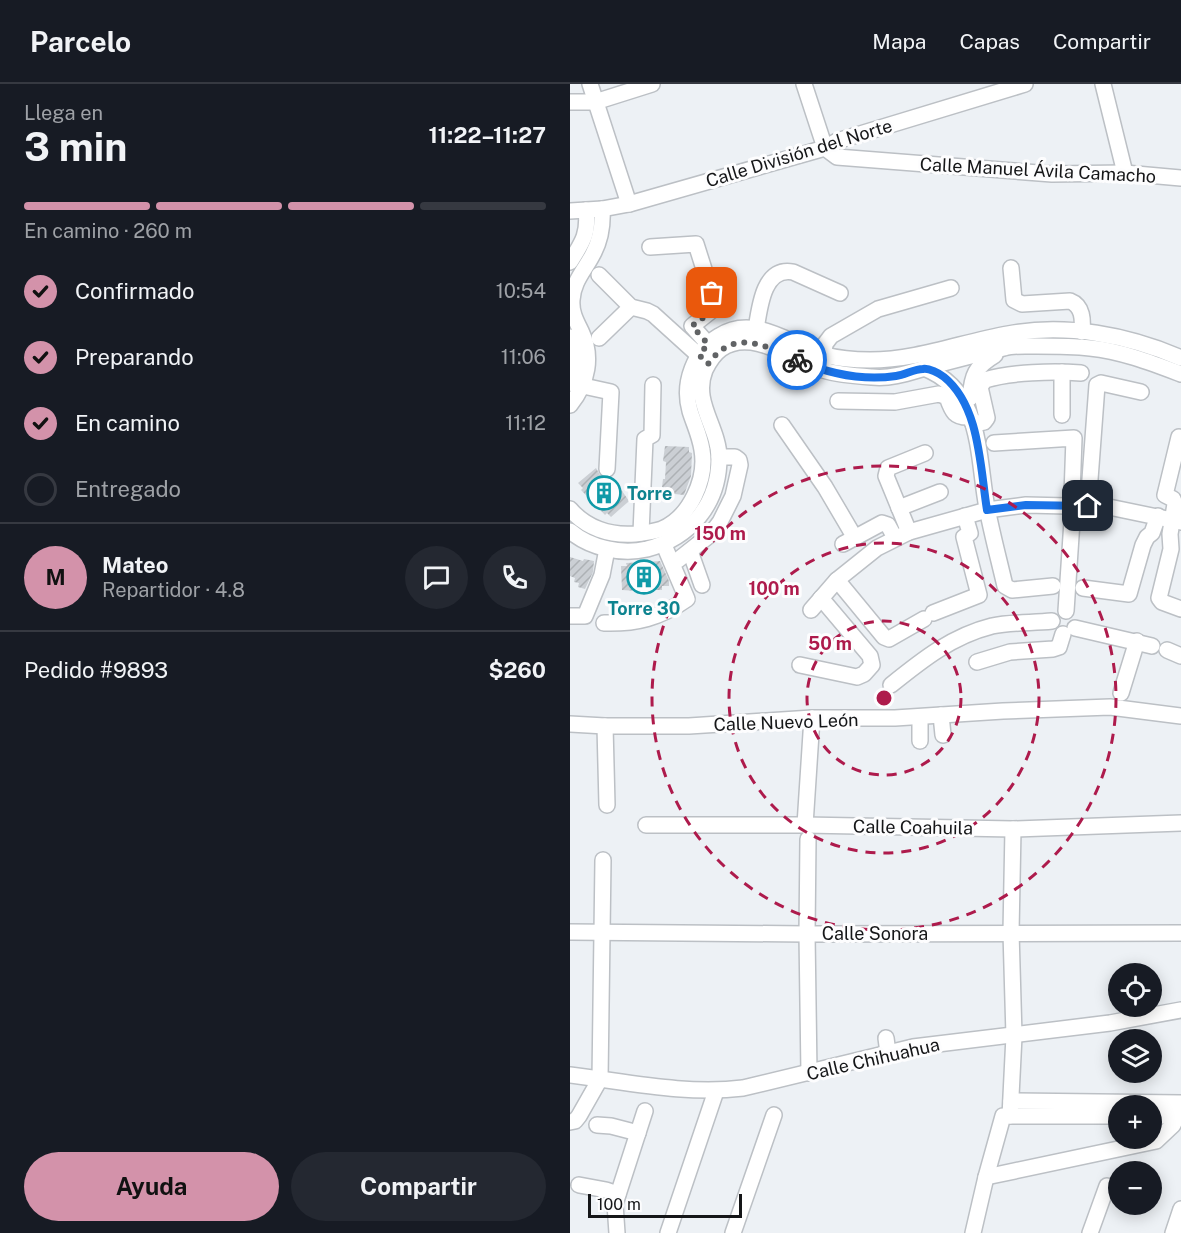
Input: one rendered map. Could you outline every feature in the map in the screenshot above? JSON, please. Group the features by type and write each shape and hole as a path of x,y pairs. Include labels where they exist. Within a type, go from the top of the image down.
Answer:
{"street":[{"path":"590,84 629,204"},
{"path":"570,102 595,102 652,84"},
{"path":"804,84 825,148"},
{"name":"Calle División del Norte","path":"570,211 629,204 825,148 837,141 1025,84"},
{"path":"1103,84 1125,173"},
{"name":"Calle Manuel Ávila Camacho","path":"825,148 837,157 1052,174 1125,173 1181,178"},
{"path":"570,262 586,251 603,225 602,209"},
{"path":"574,384 585,380 588,363 586,344 574,318 571,304 573,289 586,251 588,225 586,210"},
{"path":"570,531 590,544 615,550 640,550 664,544 689,528 704,512 714,487 719,457 701,397 705,354 692,326 716,308 696,244 650,247"},
{"path":"1011,268 1014,300 1022,304 1070,301 1076,303 1080,308 1082,332"},
{"path":"755,335 762,299 769,280 778,273 793,272 840,293"},
{"path":"599,275 631,307 653,314 705,354"},
{"path":"824,362 828,338 878,309 951,288"},
{"path":"599,338 631,307"},
{"path":"824,362 849,359 896,359 1010,333 1061,330 1114,336 1181,358"},
{"path":"570,509 582,521 593,527 623,535 664,528 682,514 690,504 702,478 702,450 698,430 690,411 687,387 693,367 705,354 755,335 824,362 840,374 876,378 897,376 1008,347 1092,348 1144,360 1181,374"},
{"path":"570,337 575,362 570,405"},
{"path":"1008,347 981,364 974,374 971,417 987,510 1005,586 1012,590 1053,586"},
{"path":"924,368 940,374 952,384 971,417"},
{"path":"1062,372 1062,415"},
{"path":"838,401 895,402 939,394 947,397 953,413 958,417 971,417 984,422 987,418 980,387 985,380 1062,372 1081,373"},
{"path":"1066,611 1097,385 1101,383 1141,392"},
{"path":"574,384 611,392 607,469"},
{"path":"641,533 645,439 652,435 653,385"},
{"path":"782,425 825,488 849,541 882,523 902,535"},
{"path":"1179,436 1165,495 1173,499 1179,519 1170,534 1171,549 1159,598 1162,602 1181,609"},
{"path":"994,442 1074,438 1072,495 1081,506"},
{"path":"902,535 900,508 886,477 886,472 888,468 925,453"},
{"path":"702,585 684,555 711,534 720,522 733,495 740,465 735,456 719,457"},
{"path":"900,508 940,492"},
{"path":"800,666 857,676 864,674 872,665 870,656 816,604 837,580 877,548 902,535 987,510 1026,505 1109,507 1179,519"},
{"path":"837,580 884,637 889,639 929,616 979,595 963,537 970,532 965,516"},
{"path":"1083,588 1129,594 1143,545 1152,533 1158,516"},
{"path":"570,616 585,616 602,575 623,535"},
{"path":"604,623 628,624 649,619 687,599 664,544"},
{"path":"977,662 1010,652 1053,649 1059,646 1076,624 1074,615 1066,611 1057,613 1052,621"},
{"path":"1052,621 1055,630 1137,642 1167,650"},
{"path":"891,685 927,655 961,636 993,626 1052,621"},
{"path":"1121,693 1137,642"},
{"name":"Calle Nuevo León","path":"570,724 689,726 812,718 920,717 1110,706 1181,716"},
{"path":"941,715 943,735"},
{"path":"920,717 921,741"},
{"path":"809,1073 807,832 812,718"},
{"path":"605,726 607,805"},
{"name":"Calle Coahuila","path":"646,825 807,832 1181,824"},
{"path":"1011,1109 1014,1036 1011,932 1013,829"},
{"path":"570,1122 579,1116 600,1079 603,860"},
{"name":"Calle Sonora","path":"570,932 1181,933"},
{"name":"Calle Chihuahua","path":"570,1075 716,1091 743,1088 809,1073 887,1045 933,1044 1014,1036 1123,1021 1181,1010"},
{"path":"668,1233 716,1091"},
{"path":"1011,1109 1108,1115"},
{"path":"973,1233 1000,1125 1003,1116 1011,1109 1179,1115"},
{"path":"617,1233 614,1211 645,1112"},
{"path":"733,1233 774,1115"},
{"path":"1162,1116 1179,1115"},
{"path":"986,1177 1156,1141 1179,1115"},
{"path":"597,1125 638,1133"},
{"path":"579,1185 618,1194"},
{"path":"1090,1233 1107,1186"},
{"path":"1173,1233 1181,1209"}],"building":[{"name":"Torre","path":"665,446 689,447 689,452 692,453 691,476 684,495 665,493 665,487 662,487 663,479 665,479 666,462 663,461"},
{"name":"Torre","path":"596,468 601,477 607,479 617,491 620,488 629,501 611,517 607,513 605,515 581,490 583,488 578,483"},
{"path":"570,557 583,561 584,559 594,561 593,572 585,589 578,587 579,583 574,582 575,578 570,576"},
{"name":"Torre 30","path":"660,561 669,586 662,586 662,590 655,590 654,587 637,588 637,591 622,590 621,566 627,566 626,563"}],"way so far":[{"path":"712,293 716,308 692,326 708,344 699,355 708,364 721,349 741,342 761,344 797,360"}],"place":[{"name":"Torre","path":"604,493"},
{"name":"Torre 30","path":"644,577"}],"route":[{"path":"797,360 822,370 876,378 897,376 924,368 940,374 952,384 969,410 987,510 1026,505 1088,506"}]}
